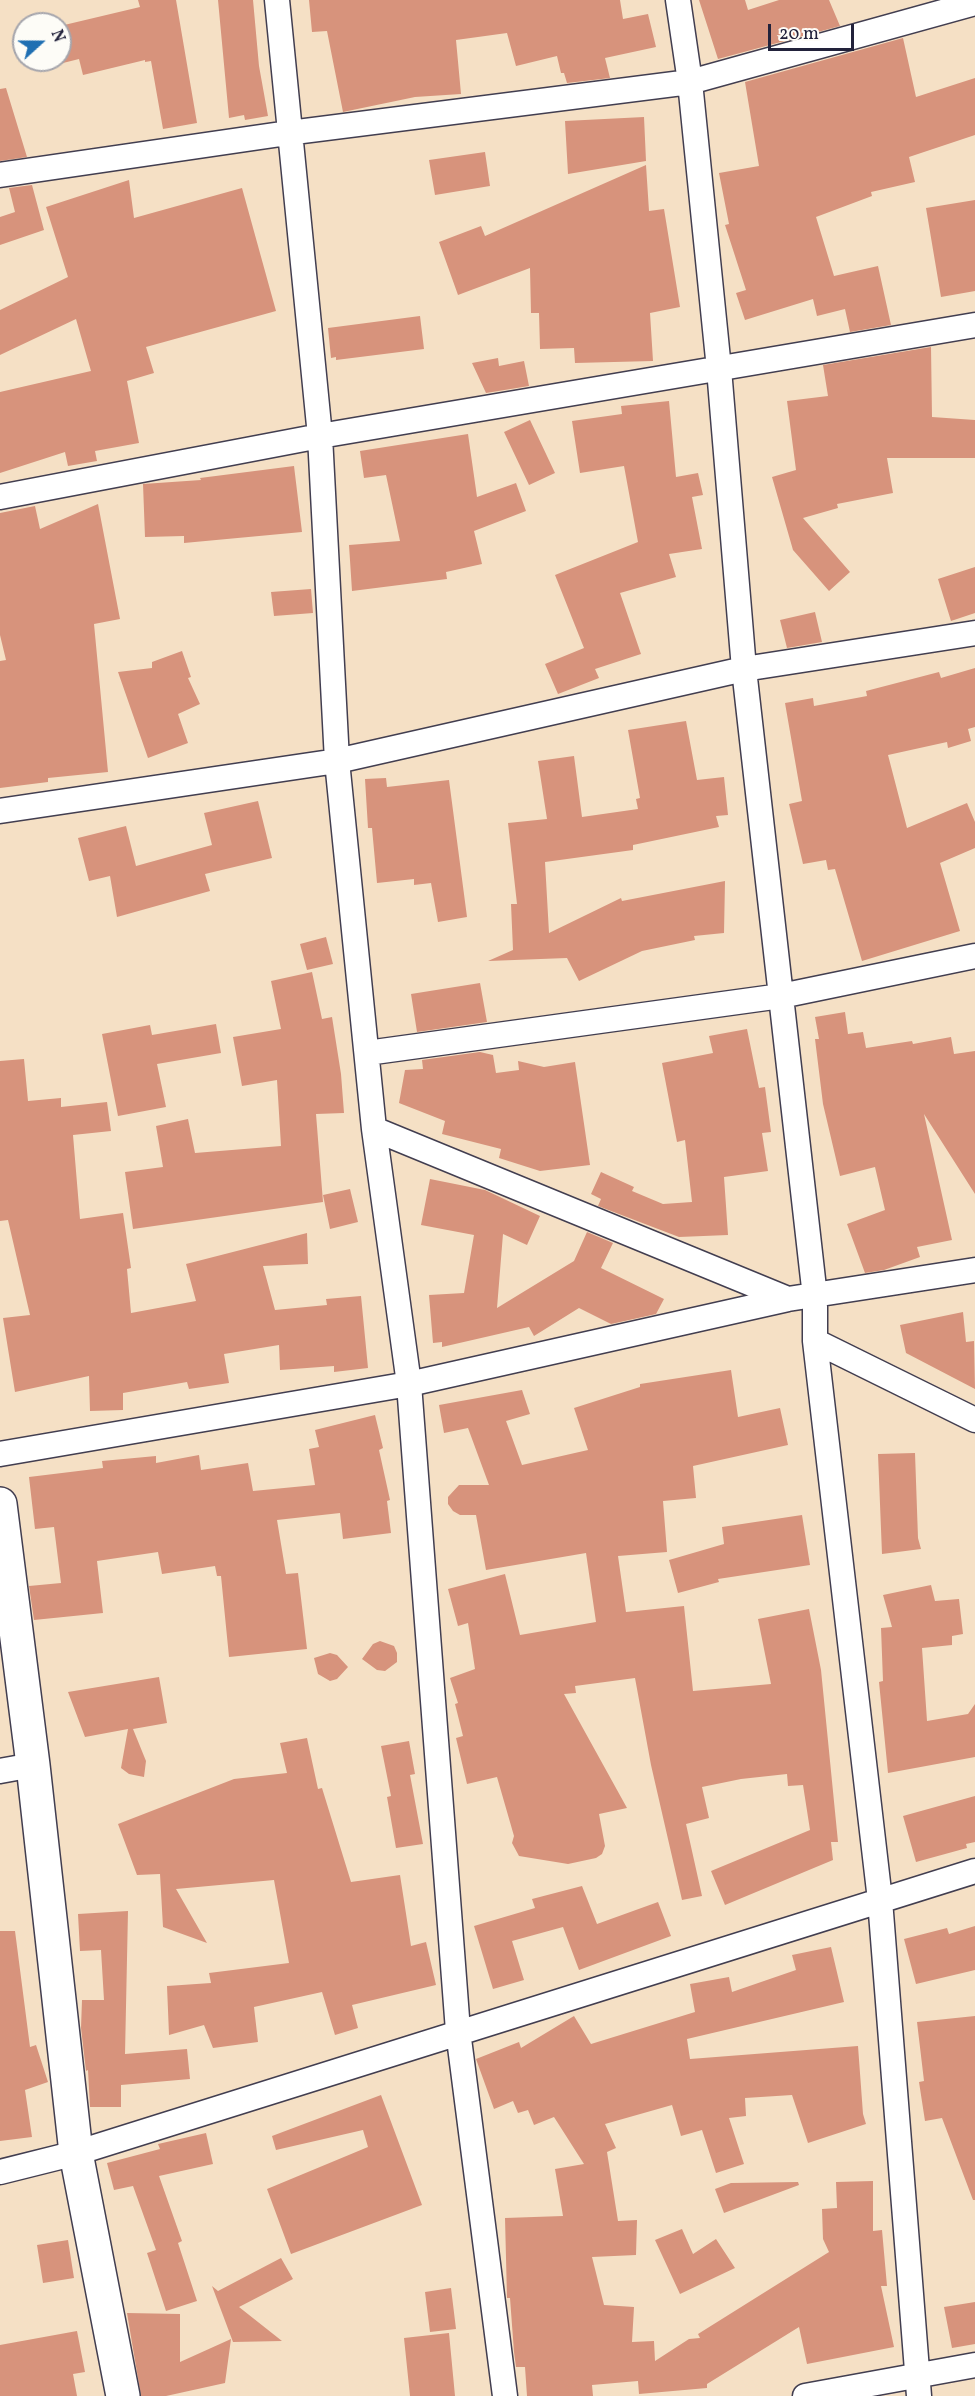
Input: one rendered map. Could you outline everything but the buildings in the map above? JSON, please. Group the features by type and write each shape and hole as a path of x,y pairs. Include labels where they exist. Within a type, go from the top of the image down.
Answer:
{"main road":[{"path":"0,1504 33,1765 76,2153 123,2396"}],"street":[{"path":"277,0 288,133 320,436 337,761 374,1129 409,1384 459,2031 505,2396"},
{"path":"678,0 690,82 719,369 744,669 815,1297 815,1341 880,1900 918,2386"},
{"path":"0,175 288,133 690,82 975,3"},
{"path":"0,497 320,436 975,325"},
{"path":"0,811 337,761 744,669 975,633"},
{"path":"367,1053 781,996 975,956"},
{"path":"374,1129 788,1299"},
{"path":"0,1454 409,1384 788,1299 815,1297 975,1270"},
{"path":"815,1341 975,1420"},
{"path":"0,1772 33,1765"},
{"path":"0,2172 76,2153 975,1871"},
{"path":"805,2396 918,2386 975,2365"}]}
